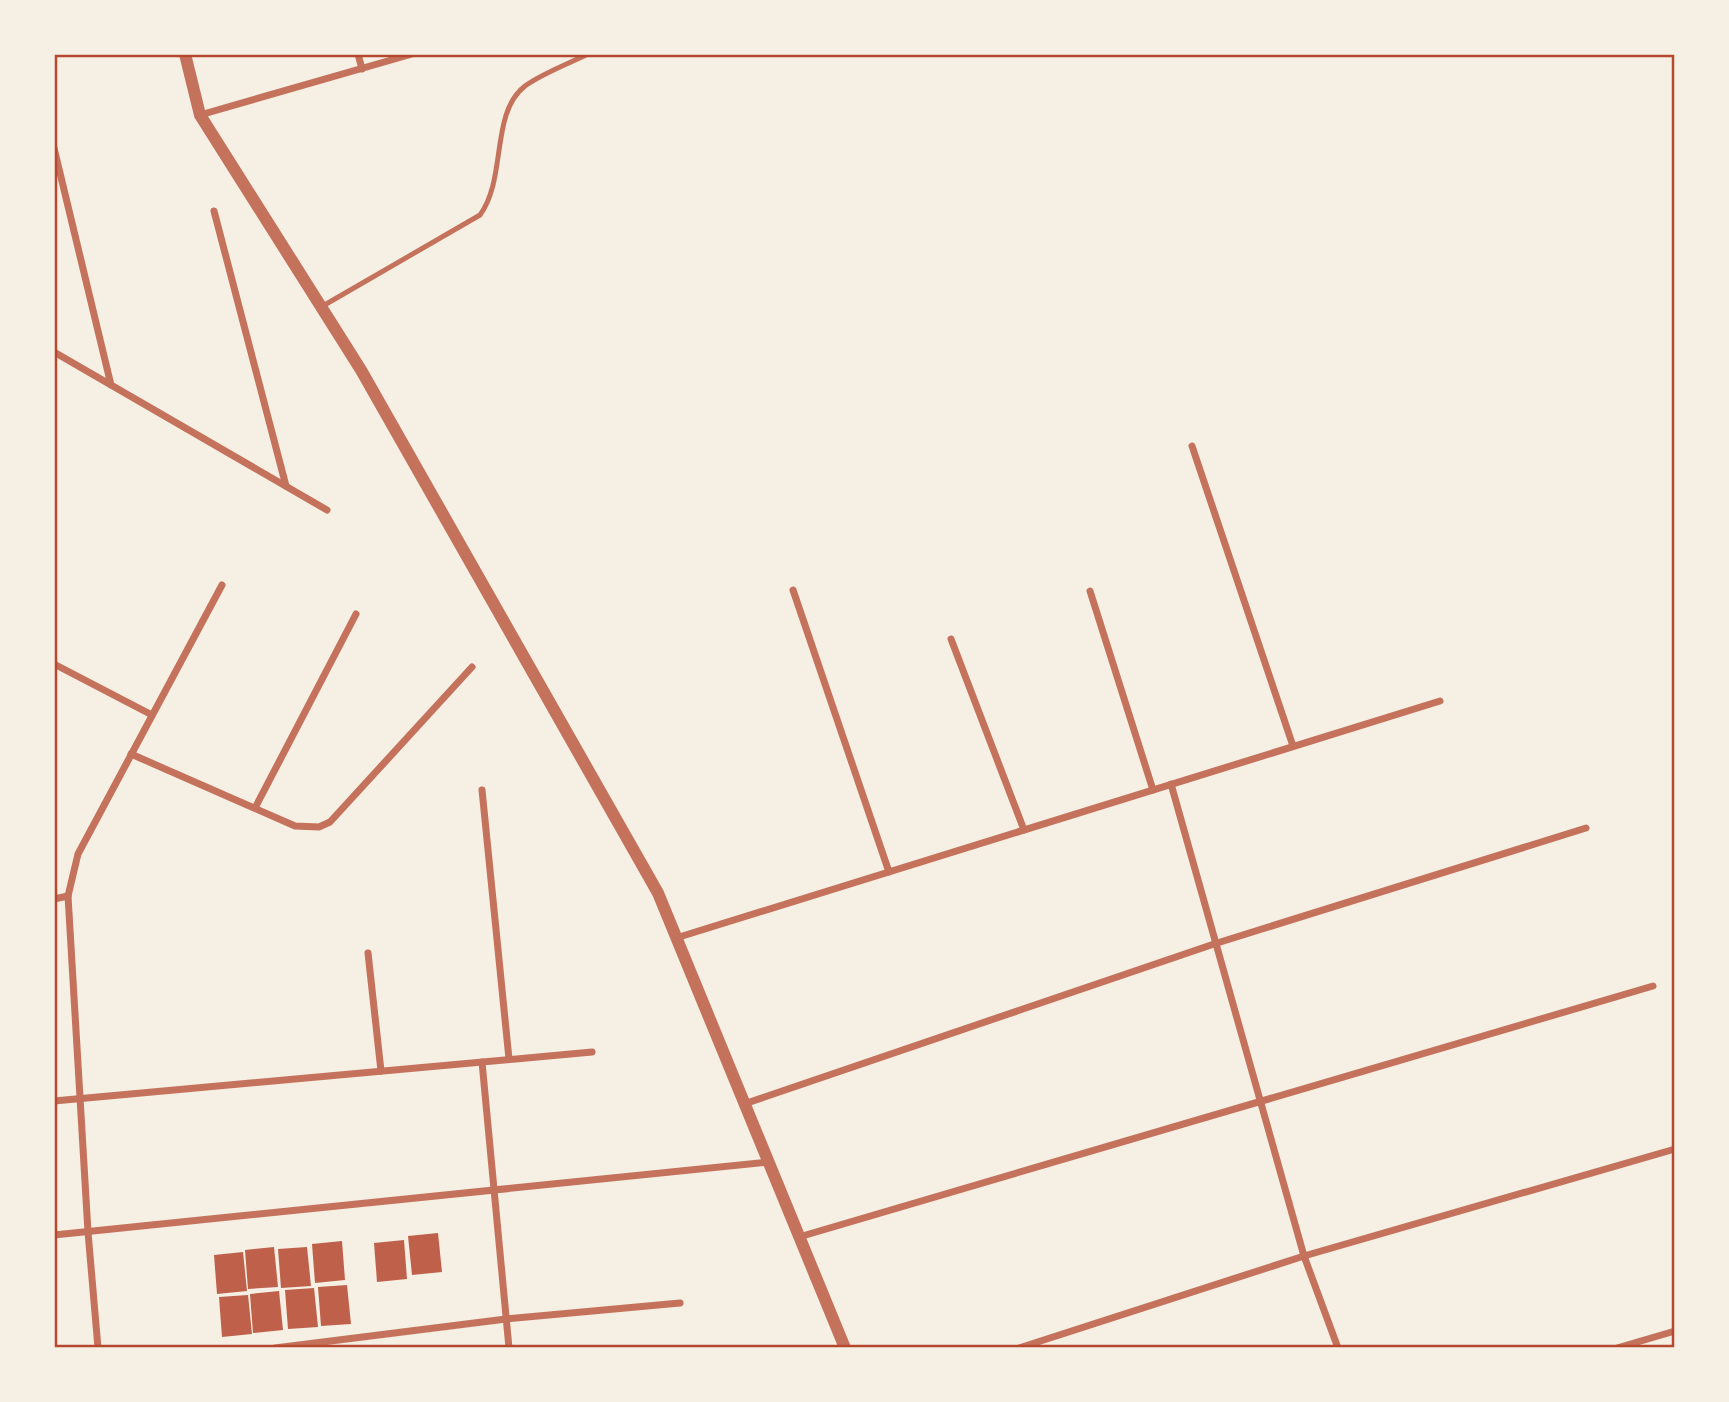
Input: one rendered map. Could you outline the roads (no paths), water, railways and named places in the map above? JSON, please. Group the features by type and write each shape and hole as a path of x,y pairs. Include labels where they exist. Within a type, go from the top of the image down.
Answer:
{"street":[{"path":"185,54 200,115 368,382 644,869 676,938 845,1348"},
{"path":"358,54 362,69"},
{"path":"200,115 412,54"},
{"path":"54,148 111,385"},
{"path":"214,211 286,486"},
{"path":"54,352 327,510"},
{"path":"1192,446 1293,746"},
{"path":"98,1348 88,1232 68,896 78,854 222,585"},
{"path":"793,590 888,872"},
{"path":"1090,591 1153,790"},
{"path":"255,808 356,614"},
{"path":"951,639 1024,830"},
{"path":"54,664 152,715"},
{"path":"131,754 255,808 307,828 319,827 330,822 471,667"},
{"path":"676,938 1440,701"},
{"path":"1171,784 1304,1256 1338,1348"},
{"path":"482,790 509,1059"},
{"path":"744,1104 1214,944 1586,828"},
{"path":"54,899 68,896"},
{"path":"368,953 381,1071"},
{"path":"799,1237 1653,986"},
{"path":"54,1101 592,1052"},
{"path":"482,1062 509,1348"},
{"path":"1019,1348 1304,1256 1675,1149"},
{"path":"54,1235 768,1162"},
{"path":"275,1348 506,1320 680,1303"},
{"path":"1617,1348 1675,1331"}],"lane":[{"path":"321,307 480,215 490,201 495,185 506,114 513,98 526,86 588,54"}]}
